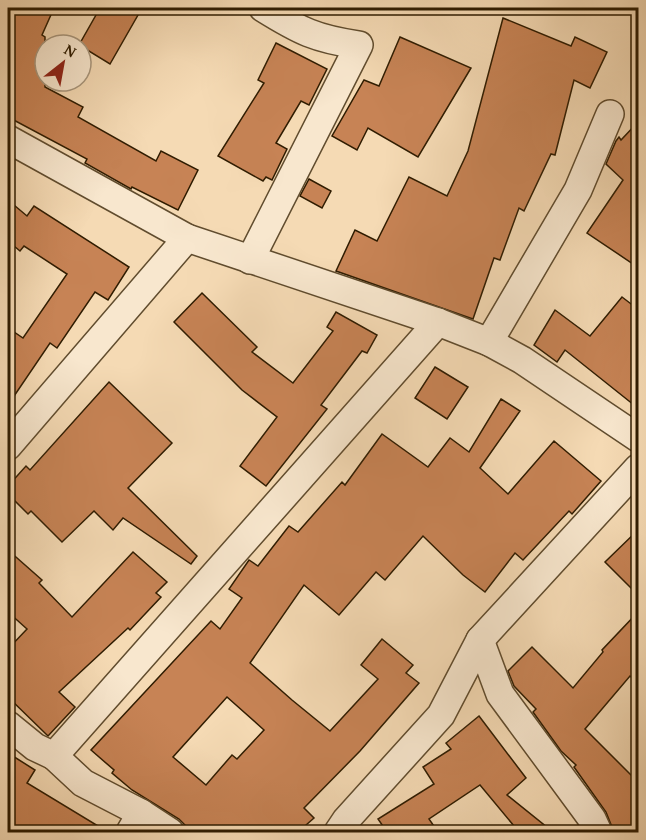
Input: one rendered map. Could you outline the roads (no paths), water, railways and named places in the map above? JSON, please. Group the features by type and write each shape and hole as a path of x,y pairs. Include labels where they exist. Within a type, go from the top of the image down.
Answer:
{"street":[{"path":"250,260 359,45 323,40 290,25 263,8"},
{"path":"489,342 578,190 610,114"},
{"path":"8,139 187,238 438,322 489,342 522,360 639,438"},
{"path":"8,446 187,238"},
{"path":"54,756 438,322"},
{"path":"338,832 346,820 441,715 480,640 639,468"},
{"path":"480,640 500,694 592,819 598,832"},
{"path":"8,725 35,747 54,756 82,783 136,823 170,832"}]}
